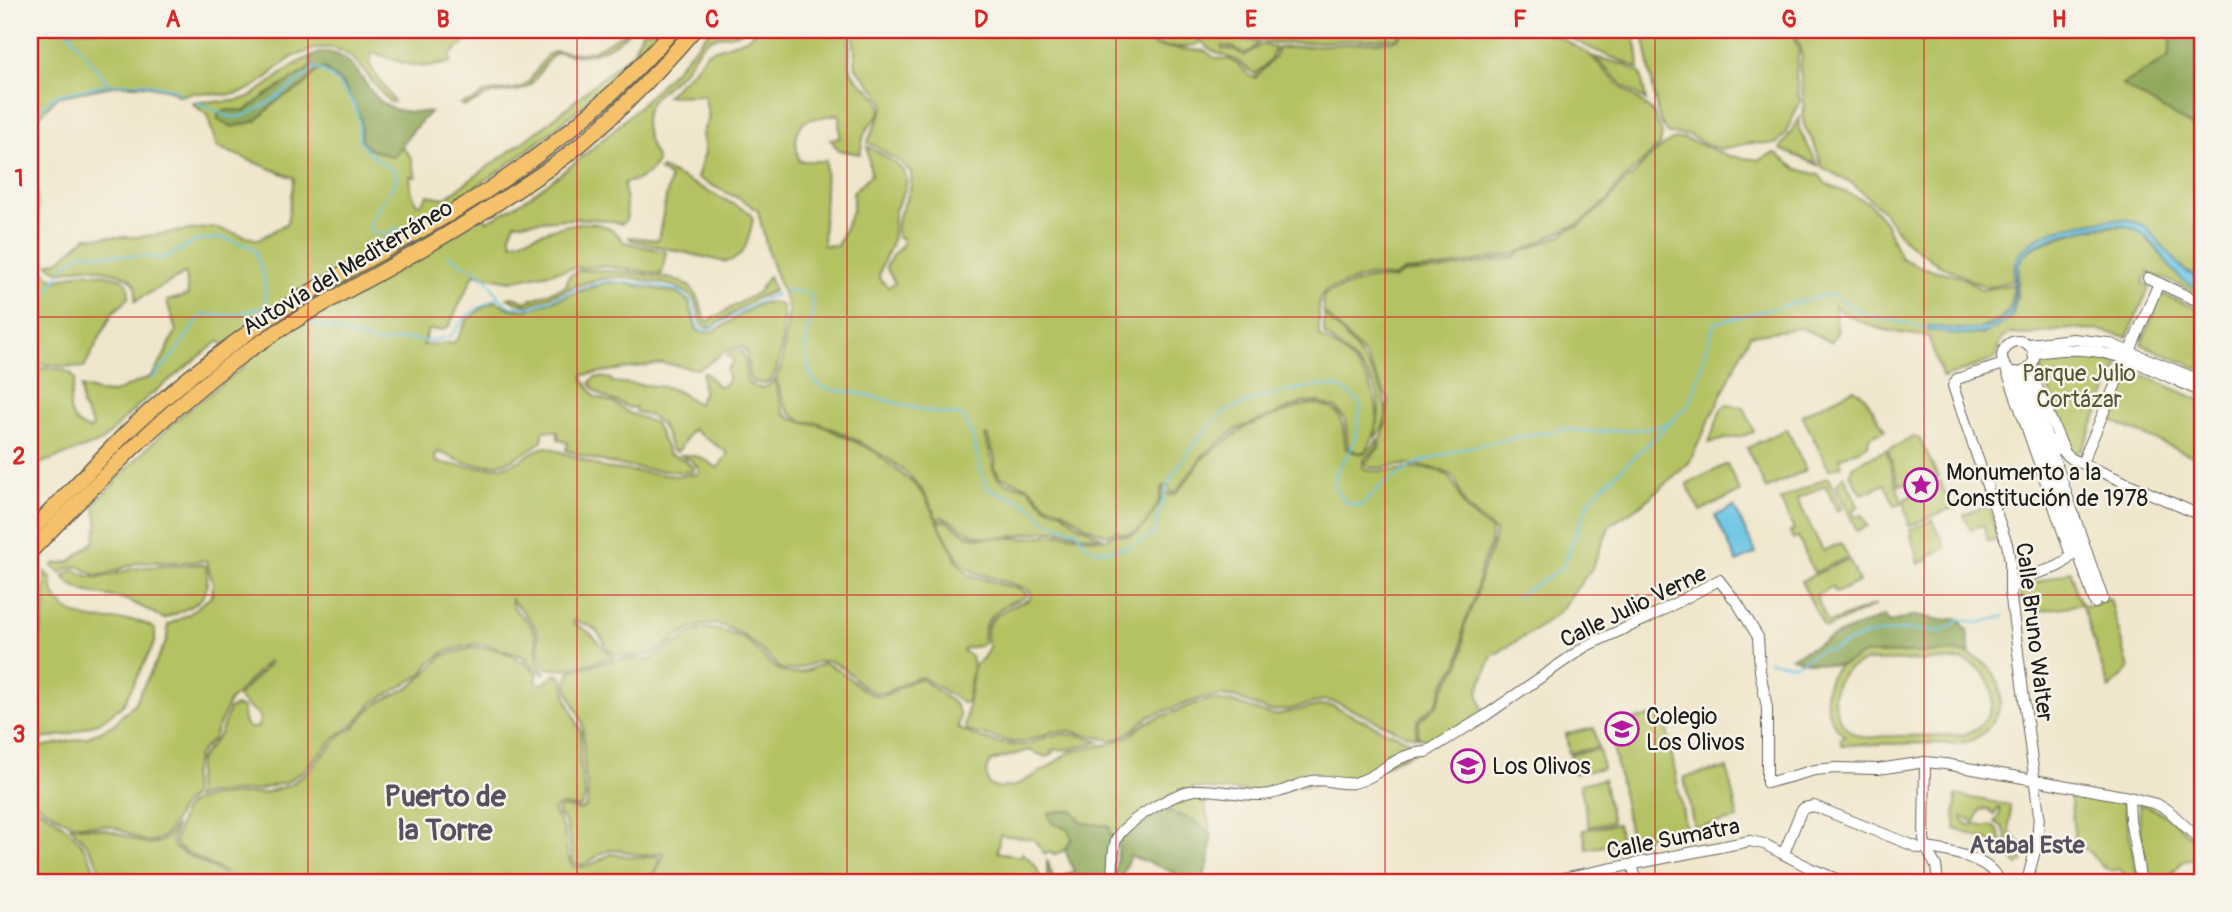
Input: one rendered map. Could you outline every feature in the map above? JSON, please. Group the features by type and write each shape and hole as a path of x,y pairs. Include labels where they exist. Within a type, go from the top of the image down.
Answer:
{"highway":[{"name":"Autovía del Mediterráneo","path":"30,532 128,432 182,383 227,348 322,284 473,200 546,149 597,108 641,66 673,30"},
{"name":"Autovía del Mediterráneo","path":"30,552 137,443 194,393 239,358 317,307 482,214 567,155 650,78 694,30"}],"street":[{"path":"2148,278 2202,303"},
{"path":"2082,463 2159,283"},
{"path":"2010,591 2019,579 2067,563 2071,555 2005,366 2003,351 2009,344 2017,341 2028,344 2090,340 2119,345 2128,354 2202,392"},
{"path":"2023,371 2034,359 2028,344"},
{"path":"2033,354 2070,349 2128,354 2202,381"},
{"path":"2005,366 2023,371 2047,408 2054,432 2068,456"},
{"name":"Calle Bruno Walter","path":"2005,366 1957,379 1953,386 2007,544 2010,591 2039,815 2037,842 2027,882"},
{"path":"2023,371 2048,437 2099,601 2023,371"},
{"path":"2048,437 2068,456 2202,516"},
{"path":"2010,570 2019,579"},
{"name":"Calle Julio Verne","path":"1112,882 1116,839 1125,828 1173,796 1195,790 1280,793 1311,781 1354,783 1396,759 1426,752 1485,716 1586,646 1719,580 1738,604 1758,637 1760,671 1768,716 1767,783 1815,770 1878,769 1925,762 2156,804 2168,810 2202,842"},
{"path":"1925,762 1926,848 1936,866 1938,882"},
{"path":"2129,797 2131,832 2141,882"},
{"path":"1784,853 1801,811 1808,806 1814,806 1919,848 1935,848 1981,863 2001,882"},
{"name":"Calle Sumatra","path":"1543,882 1570,880 1750,841 1764,844 1844,882"},
{"path":"1632,865 1637,882"}],"green space":[{"path":"30,30 468,30 472,37 450,55 451,62 440,65 411,65 373,52 369,64 394,102 390,102 380,92 355,60 334,49 321,48 293,56 261,82 243,92 179,96 170,90 145,85 117,85 57,97 30,126"},
{"path":"630,30 619,41 597,52 553,55 525,89 492,94 463,106 460,104 473,101 484,93 520,88 528,83 547,55 556,51 582,53 595,50"},
{"path":"643,30 659,30 607,85 529,149 468,192 487,221 509,210 549,183 625,120 710,30 744,30 708,40 684,70 652,100 645,117 650,145 657,162 648,174 624,183 627,218 622,224 596,219 515,223 510,234 512,243 571,224 600,225 613,231 624,242 666,252 662,274 604,266 574,268 510,281 474,274 449,326 442,330 428,330 423,345 453,343 467,320 486,305 496,301 511,309 526,310 604,283 623,283 678,293 689,302 697,331 718,329 761,304 771,302 782,306 782,343 775,372 770,380 763,384 752,382 749,377 747,352 742,347 725,351 697,369 663,363 583,375 595,397 655,423 669,454 685,460 693,471 640,469 595,460 566,450 568,443 558,439 558,431 543,431 542,441 505,462 475,464 436,452 435,460 439,463 494,467 512,464 548,447 604,468 675,476 698,474 699,469 691,460 680,455 691,455 718,468 728,453 692,429 676,452 671,449 656,420 636,412 635,407 629,408 603,396 590,383 594,378 600,377 611,379 612,382 666,387 698,404 703,393 702,373 705,372 716,385 725,384 728,377 726,370 734,361 727,354 741,351 745,359 748,383 762,388 774,380 784,413 792,419 818,424 866,447 915,485 925,497 957,561 969,575 1022,590 1027,595 1006,605 990,618 984,629 984,643 963,651 971,656 973,666 967,702 963,703 922,677 882,693 868,690 845,669 832,662 818,662 794,670 779,668 740,634 717,625 692,629 654,653 636,657 612,652 594,629 574,620 573,623 589,632 615,657 571,668 544,667 535,628 511,599 516,611 534,632 539,664 546,674 538,671 524,657 484,644 446,651 430,663 421,675 371,704 354,724 336,736 306,768 287,782 257,790 195,798 199,760 220,734 229,709 236,706 243,708 247,726 258,727 259,715 237,697 270,663 268,661 229,702 213,739 198,755 192,776 191,798 182,807 168,831 157,840 141,840 111,827 73,824 30,800 30,749 86,738 113,725 135,703 167,640 168,625 191,613 212,595 213,584 205,560 138,563 101,575 79,567 60,573 52,566 69,562 94,542 98,525 94,504 143,452 183,414 246,365 219,341 143,401 101,442 30,467 30,368 60,369 71,373 75,380 70,403 72,416 90,430 93,426 82,406 81,387 113,393 152,376 176,331 167,301 188,295 186,273 135,301 133,282 125,276 89,267 61,271 48,264 60,260 86,237 138,237 213,227 258,240 287,223 294,178 217,147 207,115 192,103 246,98 310,57 312,65 307,70 245,111 229,110 255,121 279,99 301,88 323,68 352,98 359,116 361,139 393,157 402,147 411,157 416,177 410,176 411,190 416,203 421,204 428,195 445,198 546,125 633,52"},
{"path":"756,30 848,30 852,72 879,100 879,114 866,130 860,154 839,150 830,139 840,138 839,114 812,119 801,125 796,140 797,151 799,161 826,161 823,245 837,246 853,209 853,192 871,175 867,146 891,160 903,171 906,186 895,211 892,244 879,278 888,287 895,283 886,267 903,244 902,238 897,237 896,229 909,192 911,172 868,142 884,103 856,68 853,30 1134,30 1155,47 1205,51 1215,58 1230,60 1255,78 1274,58 1278,48 1392,41 1406,30 1538,30 1559,37 1589,54 1619,85 1652,111 1662,133 1660,145 1616,187 1609,199 1579,224 1515,254 1439,268 1404,271 1394,277 1368,276 1326,290 1319,299 1319,336 1335,346 1360,370 1370,384 1375,400 1377,416 1374,433 1366,451 1358,453 1348,447 1345,419 1336,408 1319,402 1302,403 1237,429 1203,455 1176,492 1171,493 1168,486 1163,486 1158,503 1142,527 1130,534 1116,531 1107,535 1087,527 1064,511 1047,505 1028,486 1000,477 995,468 995,458 987,435 985,436 993,469 998,478 1006,483 1028,488 1045,506 1062,512 1078,525 1102,537 1058,531 985,537 970,533 946,518 941,517 938,521 928,499 917,484 892,462 833,429 819,423 799,420 785,405 776,378 782,365 789,309 769,256 758,211 746,202 697,178 705,152 702,134 709,117 704,95 666,96 696,67 707,52 746,39"},
{"path":"1139,30 1185,30 1193,34 1200,43 1184,47 1163,46 1147,39"},
{"path":"1194,30 1404,30 1397,38 1275,44 1221,31 1202,33"},
{"path":"1578,30 1629,30 1636,43 1639,69 1571,38"},
{"path":"1637,30 1789,30 1799,49 1796,75 1800,102 1785,134 1776,144 1750,143 1721,149 1706,145 1689,135 1668,134 1657,110 1644,38"},
{"path":"1792,30 2173,30 2168,58 2123,85 2190,125 2202,129 2202,279 2185,271 2145,226 2114,219 2032,241 2019,254 2014,280 1990,287 1936,263 1904,240 1883,211 1853,184 1822,167 1802,116 1802,58 1800,46"},
{"path":"2173,30 2202,30 2202,129 2190,125 2122,85 2168,58"},
{"path":"1197,34 1221,34 1259,43 1244,53 1235,48 1222,46 1222,49 1235,50 1244,56 1263,44 1275,48 1270,61 1255,74 1238,61 1209,49"},
{"path":"322,52 333,53 349,62 383,104 402,111 430,112 393,157 367,148 361,139 361,119 344,85 324,68 316,72 301,88 279,99 256,121 233,127 218,120 218,113 229,110 245,111 307,70 312,65 310,57"},
{"path":"1595,57 1625,65 1641,74 1646,101 1623,85"},
{"path":"1799,119 1799,129 1818,165 1780,149"},
{"path":"1684,138 1729,156 1759,160 1775,153 1797,169 1819,175 1826,184 1868,202 1885,222 1901,258 1962,278 1981,290 2014,284 2009,311 1989,325 1971,330 1928,326 1927,330 1982,335 2013,315 2019,262 2026,253 2039,245 2083,229 2126,226 2142,233 2186,283 2202,288 2202,295 2148,272 2143,283 2150,286 2127,337 2098,330 2070,329 2028,335 2011,334 2004,337 1999,344 1995,359 1943,378 1928,336 1878,328 1855,319 1834,306 1838,331 1831,342 1801,328 1750,335 1689,463 1640,506 1610,525 1592,568 1559,612 1492,656 1478,691 1483,713 1434,743 1418,737 1419,721 1437,706 1444,688 1459,666 1464,627 1493,546 1495,532 1467,507 1456,481 1447,473 1418,466 1366,466 1365,463 1379,448 1389,401 1365,355 1324,313 1323,296 1369,279 1394,279 1403,273 1440,270 1515,257 1579,226 1609,201 1620,186 1662,147 1672,140"},
{"path":"662,168 749,212 753,219 750,232 746,246 738,256 725,262 631,240 629,237 658,240 670,178 659,170"},
{"path":"36,175 40,259 49,277 57,280 82,272 102,274 123,279 128,285 129,296 113,312 84,368 30,363 30,176"},
{"path":"580,270 635,273 686,284 699,299 707,322 758,292 769,276 774,291 755,299 712,327 704,327 695,301 684,291 669,285 633,278 598,280 575,286 529,305 508,298 515,297 525,302 566,286 569,276"},
{"path":"2162,294 2202,311 2202,370 2141,344"},
{"path":"1324,314 1360,355 1381,391 1386,408 1384,424 1375,437 1379,408 1373,384 1358,365 1324,334"},
{"name":"Parque Julio Cortázar","path":"2083,357 2119,364 2082,450 2076,452 2070,449 2040,364 2042,360"},
{"path":"2129,369 2202,401 2202,460 2107,419"},
{"path":"1854,389 1864,395 1885,430 1869,437 1868,445 1840,458 1842,465 1829,470 1802,415"},
{"path":"1316,404 1338,414 1343,425 1346,449 1358,453 1366,452 1379,437 1377,447 1363,461 1363,468 1371,471 1423,469 1443,473 1454,484 1466,509 1491,531 1491,544 1481,566 1475,596 1463,627 1457,665 1444,684 1436,704 1417,720 1416,737 1325,700 1286,710 1269,711 1236,698 1221,696 1202,698 1148,717 1133,730 1110,740 1069,731 1052,732 1023,742 1011,742 967,731 965,726 974,666 984,657 989,647 986,637 990,622 1004,610 1029,600 1031,596 1025,588 973,572 959,560 940,527 940,522 948,522 967,535 979,538 1024,538 1059,534 1105,540 1115,534 1132,535 1141,530 1148,521 1159,504 1164,489 1170,496 1177,493 1204,457 1247,426 1301,406"},
{"path":"1726,405 1744,407 1754,432 1709,443 1721,409"},
{"path":"1787,429 1806,470 1766,489 1747,448"},
{"path":"1914,437 1920,439 1938,477 1926,481 1918,480 1910,486 1908,483 1899,485 1888,450"},
{"path":"1886,450 1902,503 1895,506 1885,484 1862,494 1850,474 1852,466"},
{"path":"1727,464 1740,492 1700,511 1687,484"},
{"path":"1844,475 1858,506 1852,511 1855,516 1862,515 1868,526 1857,531 1836,486"},
{"path":"1828,477 1842,508 1837,511 1825,485 1797,499 1823,551 1841,543 1848,557 1814,573 1798,537 1793,539 1790,532 1794,530 1780,500"},
{"path":"1940,481 1952,508 1909,526 1904,499 1912,496 1911,492 1924,490"},
{"path":"1988,505 1998,539 1988,541 1983,525 1970,529 1964,515"},
{"path":"1933,520 1946,548 1918,564 1910,530"},
{"path":"1849,559 1859,582 1836,593 1832,587 1816,596 1828,623 1876,605 1824,627 1801,581"},
{"path":"200,564 206,566 206,588 203,595 192,606 164,619 124,599 90,593 75,587 63,576 73,570 99,577 138,568"},
{"path":"2071,571 2076,593 2082,604 2032,612 2030,601 2022,603 2020,591 2023,587"},
{"path":"45,572 51,578 57,599 71,612 101,620 144,623 155,629 155,642 123,705 100,722 69,734 30,741 30,653 40,635 42,625"},
{"path":"2110,599 2129,669 2109,689 2082,604 2089,606"},
{"path":"1915,615 1941,620 1959,619 1967,631 1970,654 1866,654 1835,665 1792,657 1884,616 1888,623"},
{"path":"705,628 743,638 781,671 798,673 824,663 874,695 886,695 911,681 922,679 956,705 960,716 958,727 971,735 1023,745 1049,736 1068,734 1099,742 1053,750 1052,755 1046,757 1029,750 992,761 987,770 987,779 989,785 998,788 1015,786 1046,769 1069,752 1108,744 1129,736 1147,722 1210,700 1233,702 1275,715 1322,705 1333,706 1417,744 1421,749 1352,780 1252,792 1193,788 1170,796 1113,844 1109,826 1082,823 1073,811 1048,813 1052,823 1069,830 1072,839 1065,850 1053,855 1051,852 1045,854 1033,839 1000,835 997,852 1020,857 1022,853 1035,865 1041,882 652,882 664,854 662,852 646,856 611,850 587,863 573,863 568,831 558,810 563,807 581,810 586,807 588,796 583,728 567,685 570,671 622,659 649,660 692,633"},
{"path":"475,647 501,651 517,658 538,674 536,680 539,684 556,674 564,682 566,698 581,732 580,760 585,797 579,807 561,805 553,810 564,830 572,866 588,866 611,854 641,858 658,856 660,859 649,882 236,882 230,875 177,847 175,841 187,806 214,796 264,793 290,785 310,769 341,735 355,727 367,711 413,685 444,655"},
{"path":"1957,652 1976,658 1987,665 1998,682 2000,701 1995,719 1983,733 1961,743 1841,745 1841,738 1845,736 1828,711 1826,691 1833,673 1840,665 1866,654","holes":["1963,660 1976,667 1991,686 1991,709 1976,728 1963,735 1862,737 1845,726 1835,708 1835,689 1843,674 1850,668 1869,661"]},
{"path":"1664,714 1686,829 1631,840 1609,724"},
{"path":"1594,728 1598,747 1569,753 1566,734"},
{"path":"1599,749 1603,768 1574,774 1570,755"},
{"path":"1727,768 1738,819 1694,828 1684,777"},
{"path":"1603,779 1612,822 1589,827 1580,784"},
{"path":"2070,792 2124,803 2138,882 2131,882 2120,869 2110,871 2105,868 2075,842"},
{"path":"1190,793 1203,794 1211,834 1194,821 1159,807"},
{"path":"1956,795 2010,805 2010,833 2028,850 2025,851 2007,840 2003,827 1995,822 2000,808 1994,815 1988,809 1980,810 1975,822 1962,817 1962,820 1969,825 1991,825 1998,830 2003,844 2016,850 2024,860 2018,865 1996,845 1955,829"},
{"path":"30,804 54,818 74,835 89,856 98,882 47,882 30,876"},
{"path":"2139,804 2158,811 2174,822 2202,849 2202,855 2183,861 2165,882 2150,882 2140,831"},
{"path":"1159,807 1194,821 1211,834 1210,857 1202,882 1191,882 1164,868 1130,856 1120,882 1114,882 1119,842 1126,829"},
{"path":"1073,811 1082,823 1109,826 1113,844 1109,882 1047,882 1047,860 1054,880 1074,871 1065,850 1072,839 1069,830 1052,823 1048,813"},
{"path":"1618,824 1621,843 1587,849 1583,830"},
{"path":"176,825 172,840 174,848 222,873 232,882 102,882 95,858 70,826 109,830 148,844 162,841"}],"water":[{"path":"2114,219 2130,220 2145,226 2185,271 2202,279 2202,288 2179,277 2152,243 2135,229 2114,225 2099,226 2050,239 2025,254 2019,263 2011,316 1995,329 1967,335 1927,330 1928,326 1969,329 1995,324 2011,306 2015,262 2028,245 2038,237 2063,228"},
{"path":"1734,507 1756,553 1737,562 1715,516"}],"waterway":[{"path":"67,30 108,84"},
{"path":"197,102 228,116 240,117 275,99 315,68 322,71 343,89 353,105 359,120 359,138 363,146 396,173 396,181 371,219 370,230 384,235 400,229"},
{"path":"30,120 54,96 108,84 143,83 173,89 181,94"},
{"path":"30,295 51,289 65,264 82,253 164,258 198,240 223,238 254,248 264,278 266,307 273,310"},
{"path":"448,255 485,276 498,296"},
{"path":"308,322 379,344 404,339 429,341 450,337 467,315 498,297 511,307 533,307 571,291 608,281 647,284 680,291 694,304 696,322 700,330 706,331 777,294"},
{"path":"784,290 809,293 812,300 806,350 808,367 815,382 829,389 923,410 962,415 988,489 1022,501 1045,521 1078,532 1089,548 1107,551 1137,543 1153,535 1163,499 1177,469 1219,417 1243,404 1286,391 1322,386 1336,387 1349,393 1361,406 1356,435 1350,451 1337,470 1334,486 1346,503 1361,506 1382,485 1418,463 1460,449 1562,429 1596,432 1647,429 1670,423 1691,402 1714,323 1832,294 1866,315 1927,328"},
{"path":"151,379 168,362 202,315 233,315 265,307"},
{"path":"1516,597 1562,568 1590,499 1668,425"},
{"path":"1768,661 1795,665 1823,649 1831,650 1866,635 1901,630 1940,631 1959,619 1979,623 2004,616"}],"place":[{"name":"Monumento a la Constitución de 1978","path":"1921,485"},
{"name":"Colegio Los Olivos","path":"1622,729"},
{"name":"Los Olivos","path":"1468,766"}],"district":[{"name":"Puerto de la Torre","path":"445,813"},
{"name":"Atabal Este","path":"2027,845"}]}
